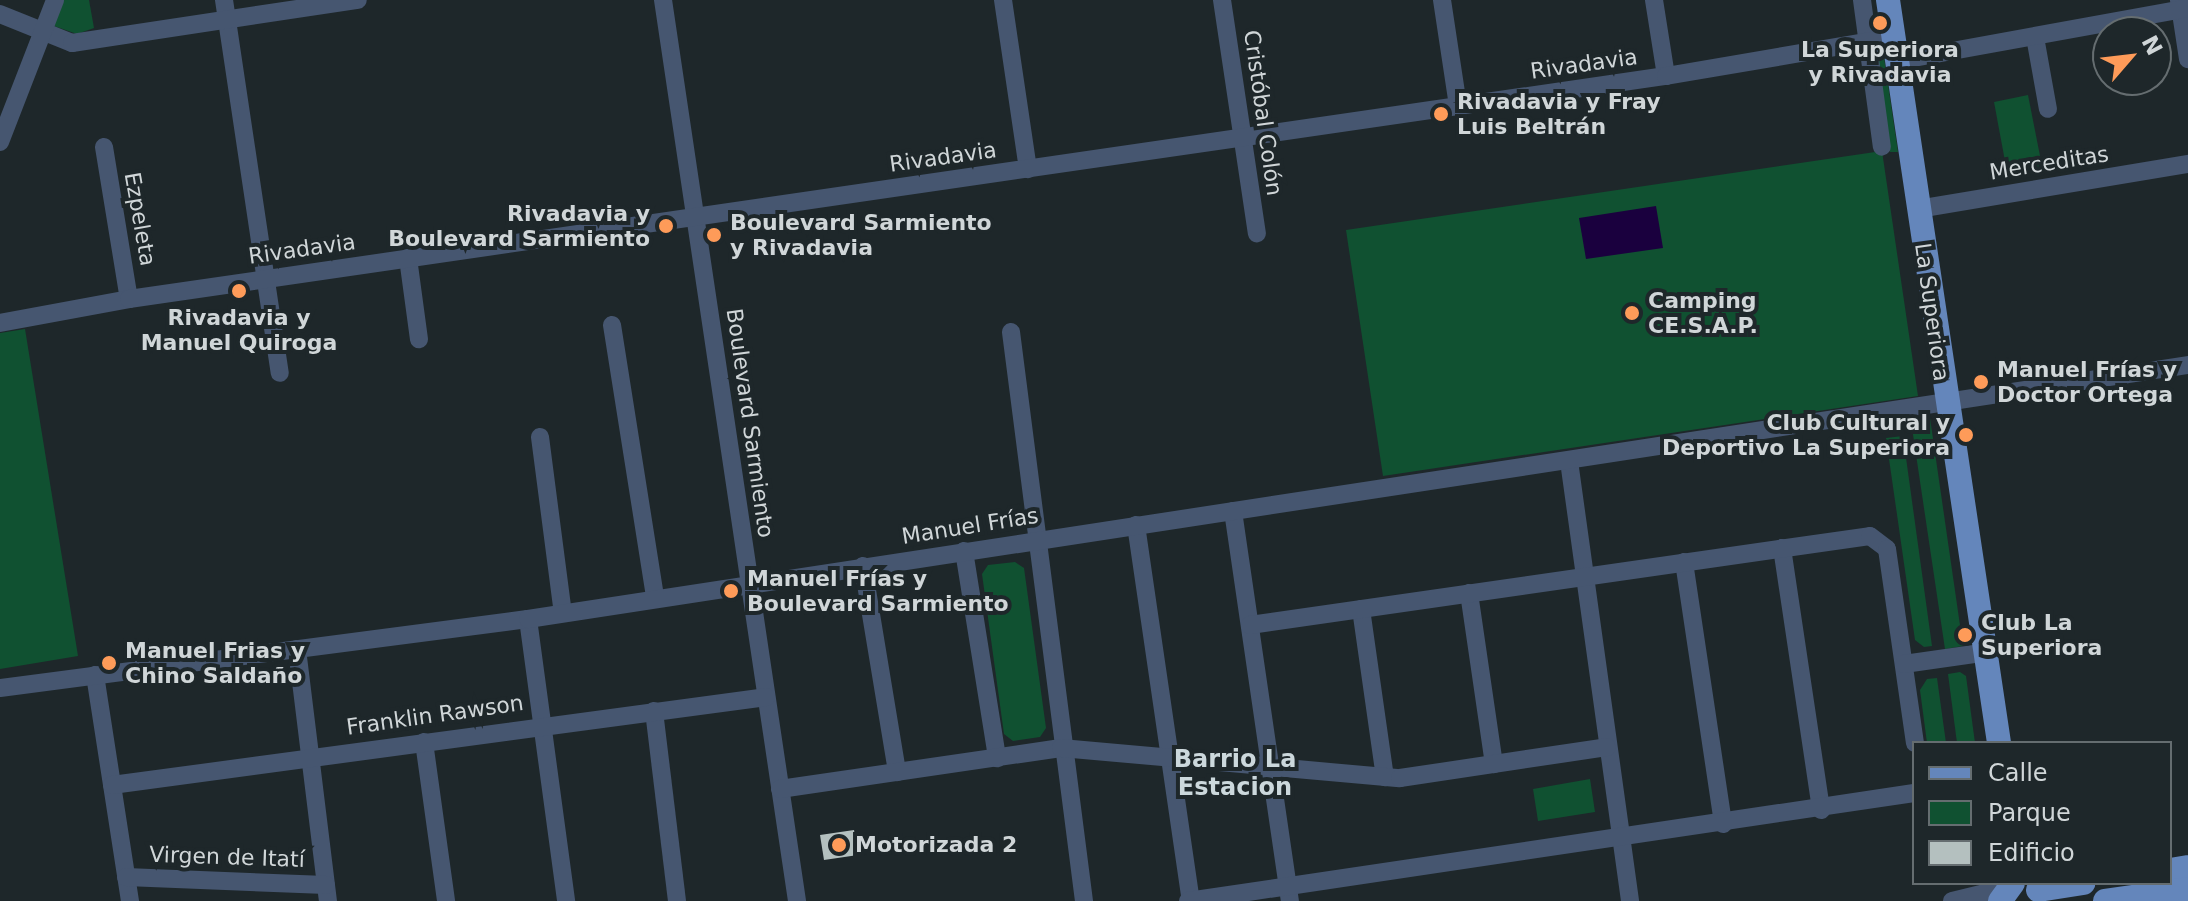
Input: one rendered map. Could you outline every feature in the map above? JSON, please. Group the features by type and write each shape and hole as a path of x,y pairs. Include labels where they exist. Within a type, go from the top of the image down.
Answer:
{"main road":[{"name":"La Superiora","path":"1888,0 1992,741"},
{"name":"La Superiora","path":"1982,662 1999,741"},
{"path":"2017,890 2064,885"},
{"path":"2105,901 2188,889"}],"street":[{"path":"0,142 55,0"},
{"path":"224,0 280,373"},
{"path":"0,14 72,43 358,0"},
{"name":"Boulevard Sarmiento","path":"663,0 797,901"},
{"path":"1003,0 1028,169"},
{"name":"Cristóbal Colón","path":"1222,0 1257,233"},
{"path":"1442,0 1458,106"},
{"path":"1654,0 1666,76"},
{"path":"1862,0 1882,147"},
{"path":"2183,6 2188,59"},
{"name":"Rivadavia","path":"0,323 129,299 1666,76 1868,42 1895,49 2035,37 2183,6"},
{"path":"2035,37 2048,109"},
{"name":"Ezpeleta","path":"104,147 129,299"},
{"name":"Merceditas","path":"1918,209 2188,164"},
{"path":"408,258 419,339"},
{"path":"612,325 655,598"},
{"path":"1011,332 1034,540 1084,901"},
{"name":"Manuel Frías","path":"0,688 528,619 749,582 1569,461 2188,365"},
{"path":"540,437 563,613"},
{"path":"1569,461 1630,901"},
{"path":"1233,511 1289,894"},
{"path":"1136,525 1190,901 1289,894 1912,793"},
{"path":"1250,625 1870,536 1881,540 1915,741"},
{"path":"1782,548 1821,810"},
{"path":"964,551 997,758"},
{"path":"1684,562 1723,824"},
{"path":"863,566 897,772"},
{"path":"1469,593 1494,764"},
{"path":"1361,609 1385,777"},
{"path":"528,619 566,901"},
{"path":"297,649 327,893"},
{"path":"1904,664 1982,662"},
{"path":"95,675 130,901"},
{"name":"Franklin Rawson","path":"112,785 542,723 766,697"},
{"path":"654,711 677,901"},
{"path":"424,742 446,901"},
{"path":"780,789 1061,748 1168,755 1385,777 1607,747"},
{"name":"Virgen de Itatí","path":"126,877 327,893"},
{"path":"1956,901 2017,890"}],"green space":[{"path":"63,0 89,0 94,28 77,34 54,26"},
{"path":"1875,51 1883,51 1898,152 1890,152"},
{"path":"2028,95 2042,166 2007,172 1994,102"},
{"name":"Camping CE.S.A.P.","path":"1882,151 1918,396 1383,476 1346,230"},
{"path":"25,329 78,656 0,669 0,333"},
{"path":"1930,418 1963,646 1945,649 1911,421"},
{"path":"1903,436 1932,646 1924,647 1915,640 1886,438"},
{"path":"1015,562 1024,568 1046,728 1040,737 1013,741 1004,734 982,574 988,565"},
{"path":"1960,672 1966,676 1975,741 1957,741 1948,674"},
{"path":"1937,678 1946,741 1927,741 1920,690 1927,679"},
{"path":"1590,779 1595,812 1538,821 1533,789"}],"shaded area":[{"path":"1656,206 1663,248 1586,259 1579,218"}],"building":[{"name":"Motorizada 2","path":"854,830 858,855 824,860 820,835"}],"place":[{"name":"La Superiora y Rivadavia","path":"1880,23"},
{"name":"Rivadavia y Fray Luis Beltrán","path":"1441,114"},
{"name":"Rivadavia y Boulevard Sarmiento","path":"666,226"},
{"name":"Boulevard Sarmiento y Rivadavia","path":"714,235"},
{"name":"Rivadavia y Manuel Quiroga","path":"239,291"},
{"name":"Camping CE.S.A.P.","path":"1632,313"},
{"name":"Manuel Frías y Doctor Ortega","path":"1981,382"},
{"name":"Club Cultural y Deportivo La Superiora","path":"1966,435"},
{"name":"Manuel Frías y Boulevard Sarmiento","path":"731,591"},
{"name":"Club La Superiora","path":"1965,635"},
{"name":"Manuel Frias y Chino Saldaño","path":"109,663"},
{"name":"Motorizada 2","path":"839,845"}],"district":[{"name":"Barrio La Estacion","path":"1235,774"}]}
